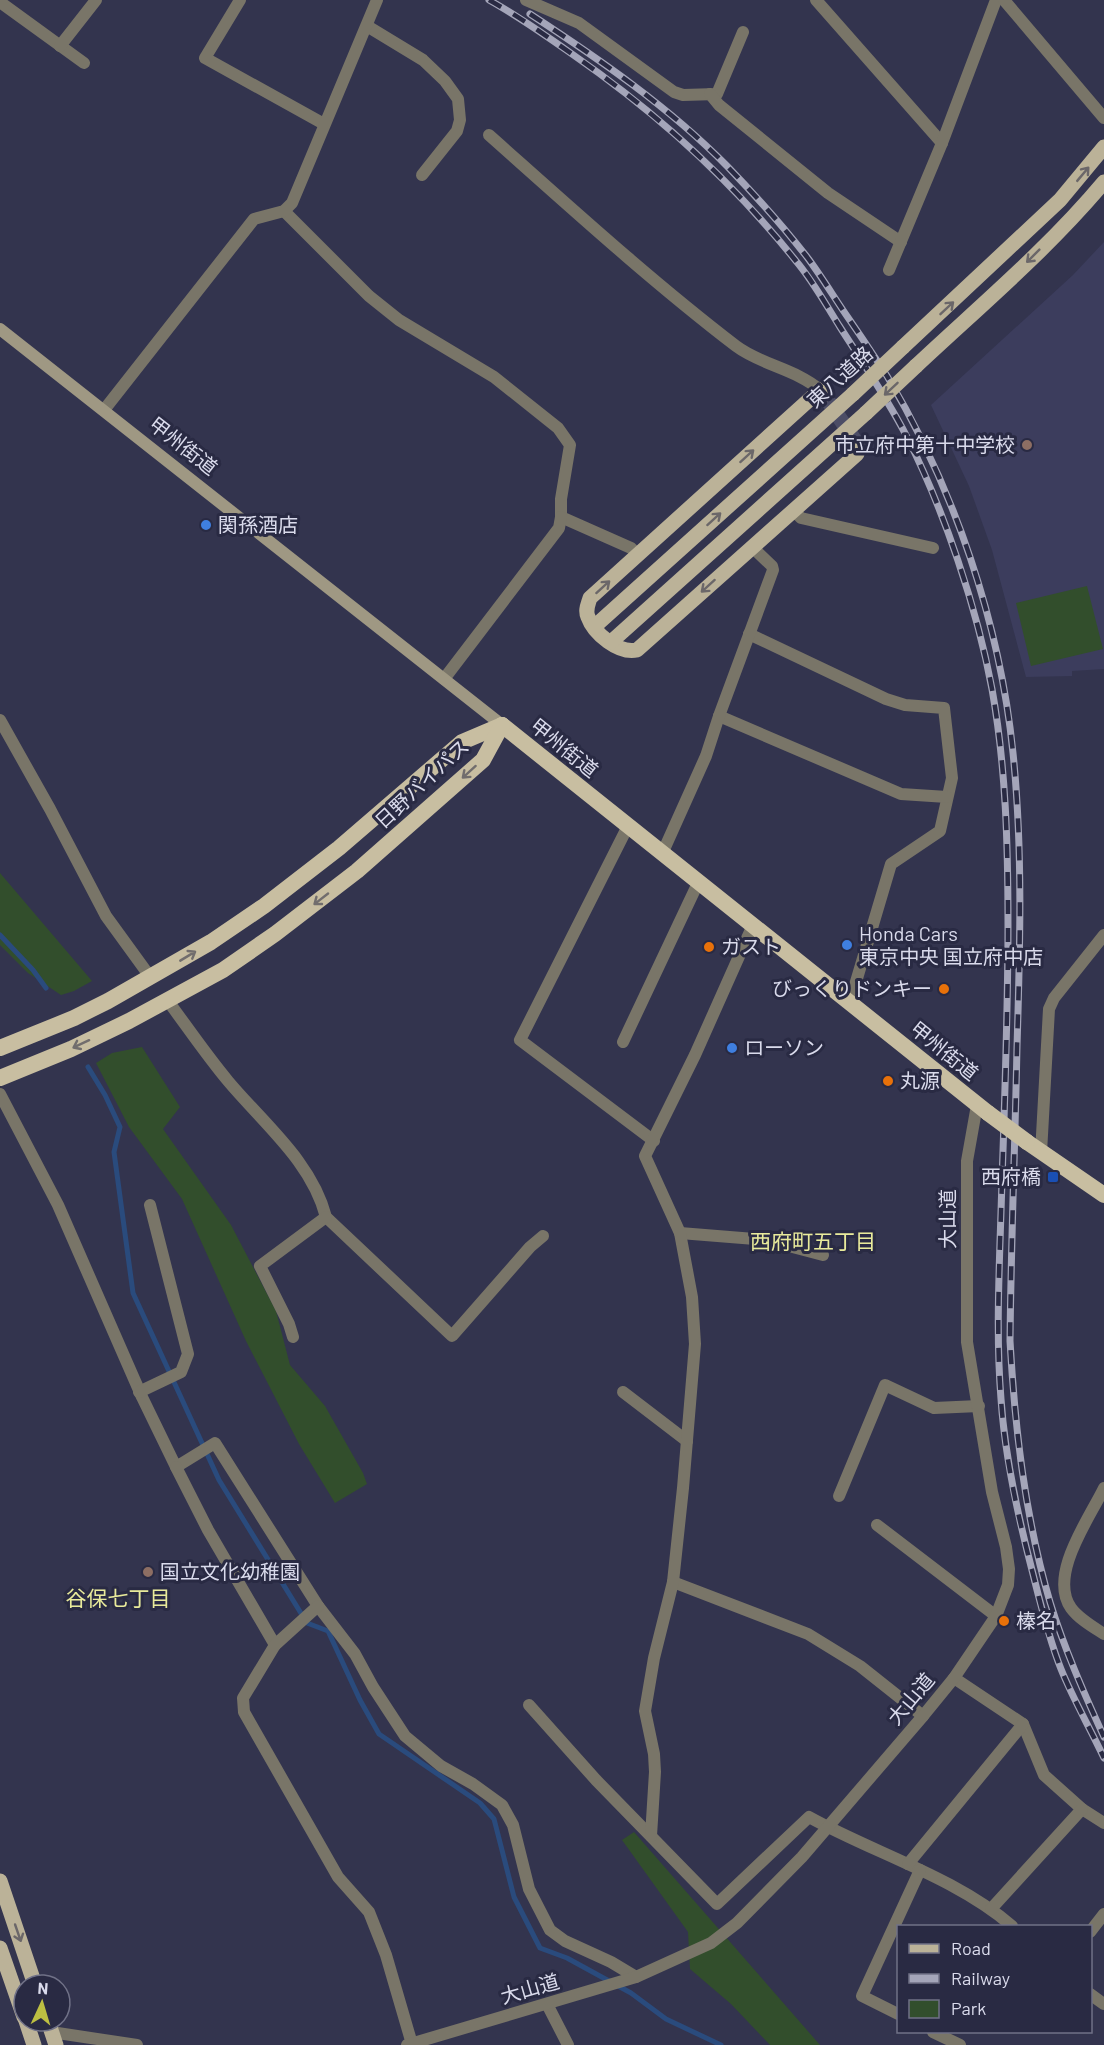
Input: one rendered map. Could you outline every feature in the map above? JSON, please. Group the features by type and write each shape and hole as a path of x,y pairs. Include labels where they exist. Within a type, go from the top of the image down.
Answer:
{"highway":[{"name":"甲州街道","path":"502,725 983,1109 1041,1153 1104,1195"},
{"name":"日野バイパス","path":"0,1048 74,1018 151,978 211,942 264,906 339,848 462,742 502,725"},
{"name":"日野バイパス","path":"0,1078 71,1049 168,1001 223,970 275,934 357,871 483,760 502,725"}],"main road":[{"name":"東八道路","path":"594,627 853,394 1060,200 1104,147"},
{"path":"611,642 866,413 1020,269 1104,182"},
{"name":"甲州街道","path":"0,329 502,725"},
{"path":"822,392 590,598 587,607 588,617 594,627 611,642 629,651 637,650 857,454 858,445"},
{"path":"0,1881 31,1973"},
{"path":"0,1948 12,1982"}],"street":[{"path":"60,46 96,0"},
{"path":"240,0 205,58 324,124"},
{"path":"104,410 254,219 284,211 292,203 377,0"},
{"path":"526,0 579,23 674,92 683,95 717,94 743,32"},
{"path":"816,0 942,143"},
{"path":"889,270 942,143 996,0"},
{"path":"1004,0 1104,118"},
{"path":"0,2 84,63"},
{"path":"367,26 423,60 445,81 458,99 460,120 457,131 422,175"},
{"path":"710,94 719,105 828,193 901,242"},
{"path":"489,135 621,253 738,348 810,381 822,392"},
{"path":"284,211 369,296 399,320 494,377 558,428 570,445 561,499 559,528 444,679"},
{"path":"793,510 801,518 933,548"},
{"path":"561,517 631,548 638,555"},
{"path":"662,854 706,756 774,570 752,547"},
{"path":"749,634 886,699 905,705 944,708 952,778 940,831 891,864 850,1002"},
{"path":"719,716 901,794 947,797"},
{"path":"0,720 50,808 106,916 151,978"},
{"path":"628,826 520,1040 654,1141"},
{"path":"622,1042 698,883"},
{"path":"651,1836 655,1772 654,1754 645,1711 650,1677 673,1582 687,1441 694,1314 680,1233 645,1156 695,1055 753,925"},
{"path":"1041,1153 1048,1009 1054,998 1104,935"},
{"path":"168,1001 228,1081 303,1165 322,1201 326,1217 452,1336 530,1247 543,1236"},
{"path":"0,1095 58,1205 139,1392 176,1467 208,1530 275,1645"},
{"name":"大山道","path":"410,2044 636,1977 711,1943 755,1907 828,1828 954,1678 996,1616 1008,1585 1009,1569 1006,1547 992,1492 967,1342 967,1161 983,1109"},
{"path":"139,1392 181,1372 188,1354 150,1205"},
{"path":"293,1337 289,1324 260,1266 326,1217"},
{"path":"680,1233 766,1240 823,1255"},
{"path":"839,1496 885,1385 934,1408 979,1406"},
{"path":"623,1392 687,1441"},
{"path":"176,1467 215,1443 314,1609 355,1654 373,1687 405,1736 441,1766 474,1784 502,1805 513,1825 529,1889 550,1930 566,1941 611,1962 636,1977"},
{"path":"1104,1488 1066,1562 1065,1592 1071,1608 1104,1635"},
{"path":"877,1525 996,1616"},
{"path":"673,1582 808,1634 860,1666 922,1716"},
{"path":"314,1609 275,1645 243,1698 244,1712 338,1877 369,1912 386,1955 410,2044"},
{"path":"954,1678 1023,1724 1044,1775 1082,1809 1104,1823"},
{"path":"529,1705 596,1780 717,1904 809,1817 914,1867 991,1909 1011,1925"},
{"path":"897,2014 862,1996 914,1867 1023,1724"},
{"path":"991,1909 1082,1809"},
{"path":"1092,1929 1104,1914"},
{"path":"547,2004 568,2045"},
{"path":"51,2033 138,2045"},
{"path":"937,2033 960,2045"}],"shaded area":[{"name":"市立府中第十中学校","path":"1104,242 1104,669 1072,671 1072,676 1026,677 992,550 969,486 931,405 1073,275"}],"green space":[{"path":"1087,586 1103,649 1031,666 1016,603"},
{"path":"0,873 92,981 61,995 28,973 0,945"},
{"path":"142,1047 180,1107 163,1129 231,1225 276,1311 290,1365 325,1406 363,1473 367,1484 335,1503 299,1444 246,1341 182,1199 129,1127 96,1063 112,1053"},
{"path":"634,1832 820,2045 770,2045 731,2004 690,1969 688,1932 622,1840"}],"waterway":[{"path":"0,935 33,970 46,988"},
{"path":"88,1067 105,1095 120,1127 114,1152 133,1293 219,1480 307,1623 328,1631 360,1700 379,1734 480,1803 494,1819 514,1897 540,1948 567,1958 631,1993 666,2019 721,2045"}],"tunnel":[{"path":"824,395 858,445"}],"railway":[{"path":"489,0 521,19 603,76 663,124 746,203 802,269 875,381 907,437 934,496 958,560 978,626 992,689 1005,807 1008,961 998,1329 1003,1421 1022,1531 1049,1634 1066,1680 1104,1758"},
{"path":"530,14 607,66 705,144 798,245 878,362 911,419 953,510 970,558 985,606 1007,704 1016,789 1020,936 1010,1341 1018,1440 1034,1538 1050,1602 1068,1653 1104,1737"}],"place":[{"name":"市立府中第十中学校","path":"1027,445"},
{"name":"関孫酒店","path":"206,525"},
{"name":"Honda Cars 東京中央 国立府中店","path":"847,945"},
{"name":"ガスト","path":"709,947"},
{"name":"びっくりドンキー","path":"944,989"},
{"name":"ローソン","path":"732,1048"},
{"name":"丸源","path":"888,1081"},
{"name":"西府橋","path":"1053,1177"},
{"name":"国立文化幼稚園","path":"148,1572"},
{"name":"榛名","path":"1004,1621"}],"district":[{"name":"西府町五丁目","path":"813,1242"},
{"name":"谷保七丁目","path":"118,1599"}]}
